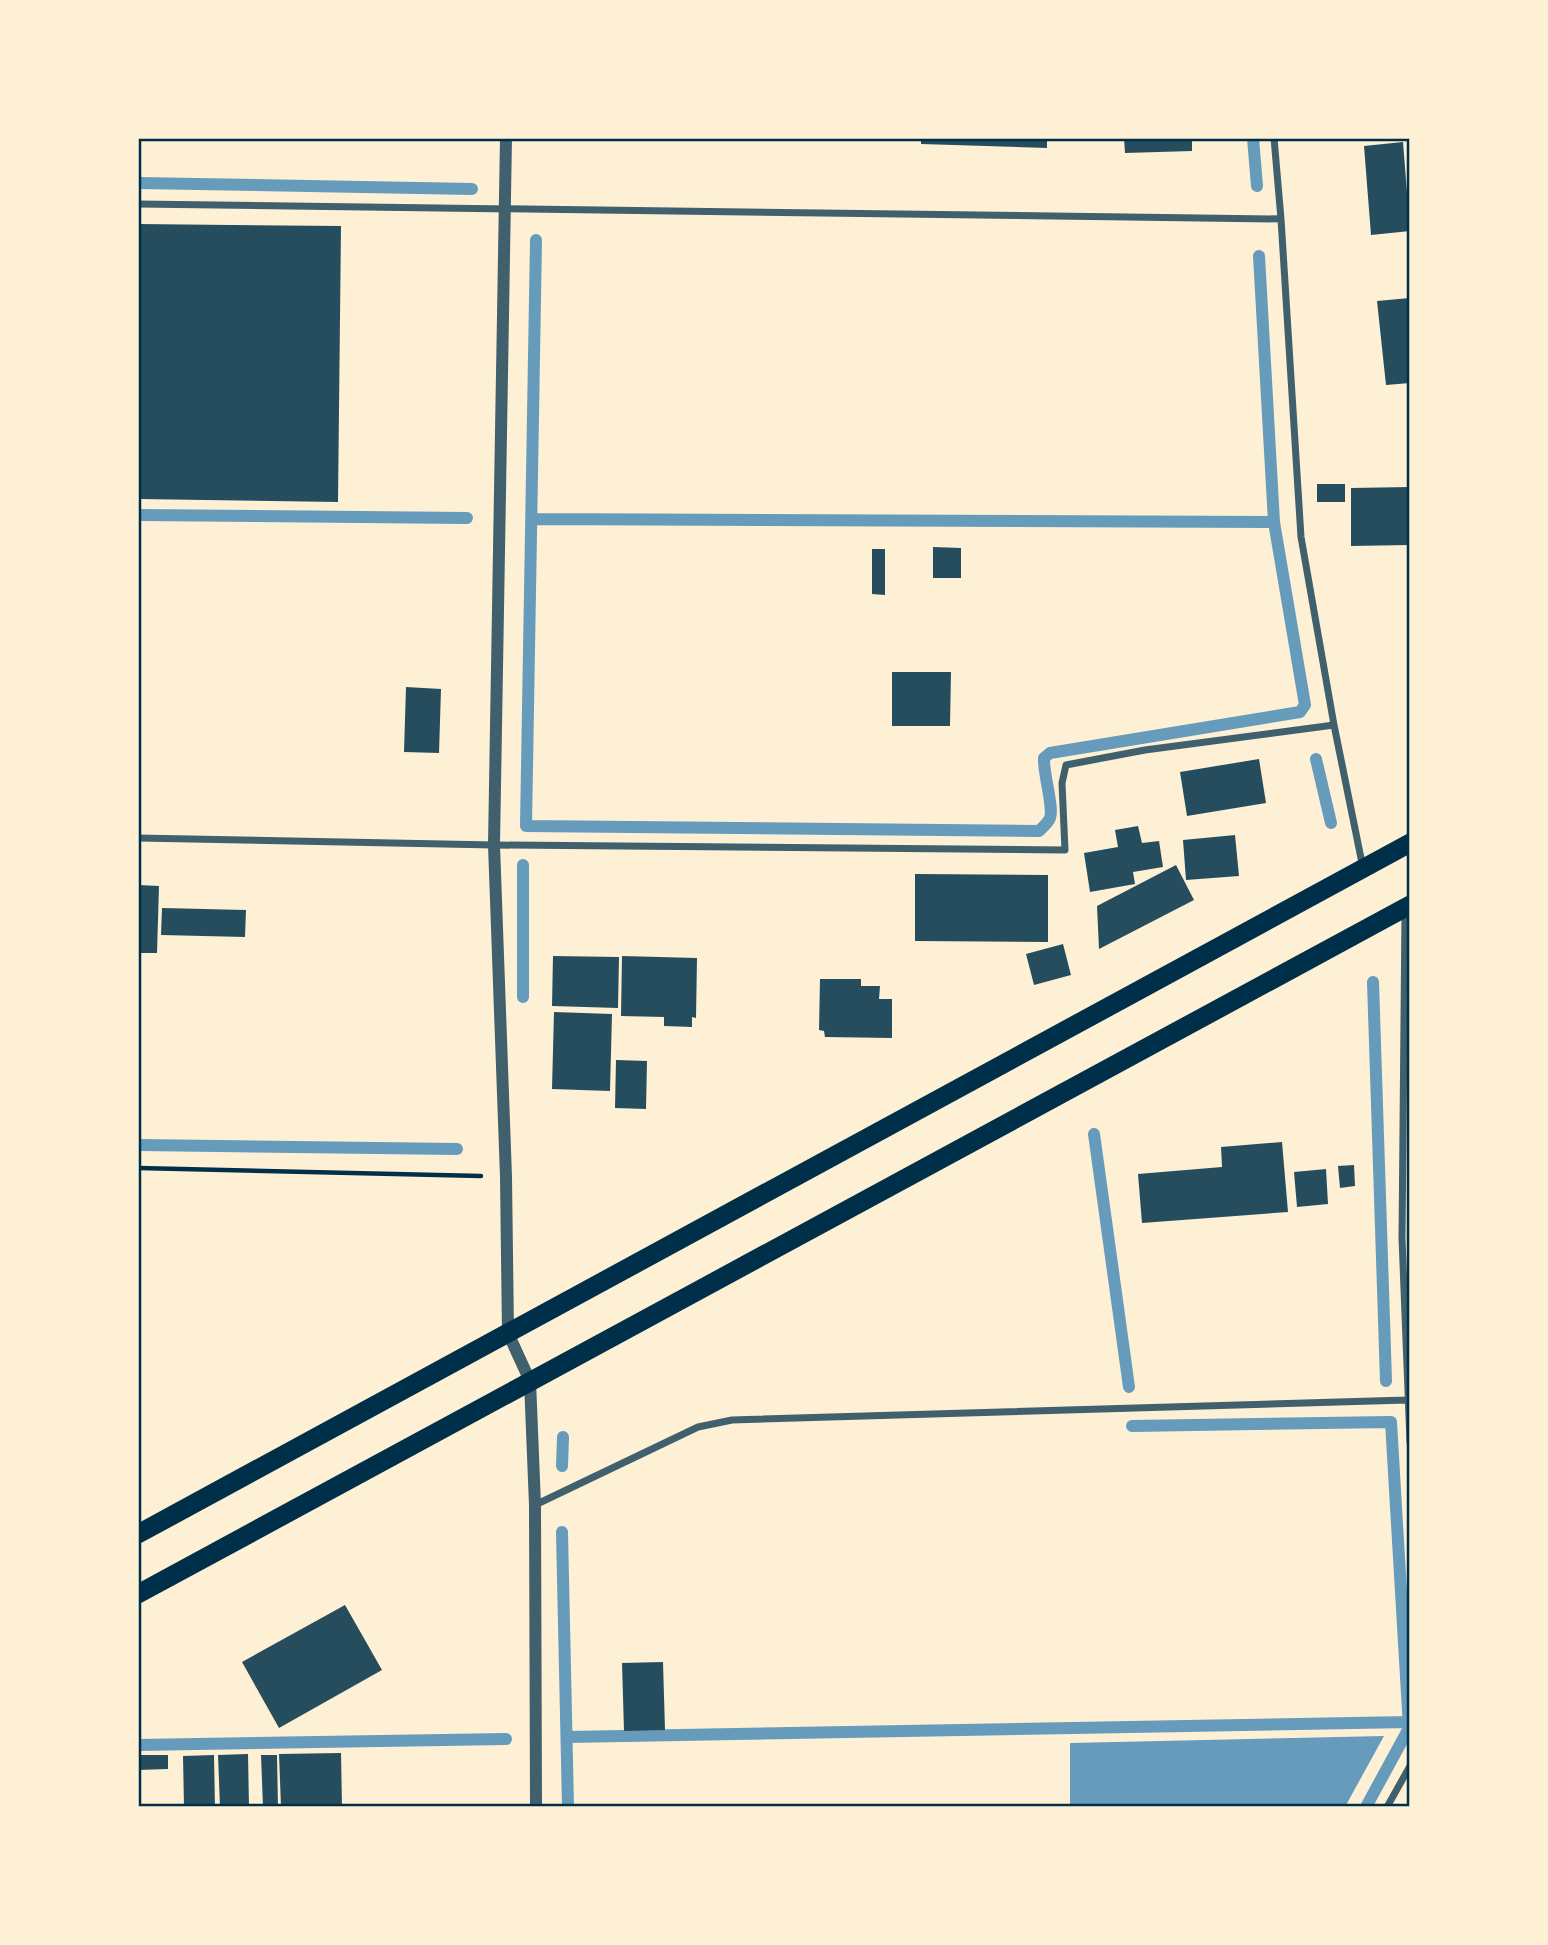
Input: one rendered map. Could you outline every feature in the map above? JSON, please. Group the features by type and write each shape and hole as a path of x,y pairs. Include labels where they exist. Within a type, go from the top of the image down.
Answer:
{"highway":[{"path":"138,1534 1410,843"},
{"path":"138,1594 1408,906"}],"street":[{"path":"506,138 494,845 506,1177 508,1333 530,1381 535,1505 536,1807"},
{"path":"1274,138 1301,537 1334,725 1363,868"},
{"path":"138,204 1281,219"},
{"path":"138,838 494,845 1065,850 1062,783 1066,765 1145,750 1334,725"},
{"path":"1408,906 1402,1238 1410,1442"},
{"path":"535,1505 698,1427 732,1420 1407,1400"},
{"path":"1387,1807 1410,1766"}],"path":[{"path":"138,1168 506,1177"}],"water":[{"path":"1384,1736 1345,1807 1070,1807 1070,1743"}],"building":[{"path":"921,138 1047,138 1047,148 921,144"},
{"path":"1124,138 1192,138 1192,151 1125,153"},
{"path":"1403,142 1410,231 1371,235 1364,146"},
{"path":"138,224 341,226 338,502 138,499"},
{"path":"1410,298 1410,383 1386,385 1377,301"},
{"path":"1317,484 1345,484 1345,502 1317,502"},
{"path":"1410,487 1410,545 1351,546 1351,488"},
{"path":"933,547 961,548 961,578 933,578"},
{"path":"872,549 885,549 885,595 872,594"},
{"path":"892,672 951,672 950,726 892,726"},
{"path":"406,687 441,689 439,753 404,752"},
{"path":"1259,759 1266,803 1187,816 1180,772"},
{"path":"1138,826 1142,843 1159,841 1163,867 1133,872 1135,884 1090,892 1084,853 1118,847 1115,830"},
{"path":"1235,835 1239,876 1186,880 1183,840"},
{"path":"1176,865 1194,900 1099,949 1097,906"},
{"path":"915,874 1048,875 1048,942 915,941"},
{"path":"138,885 159,886 157,953 138,953"},
{"path":"162,908 246,910 245,937 161,935"},
{"path":"1063,944 1071,975 1034,985 1026,954"},
{"path":"553,956 619,957 618,1008 552,1006"},
{"path":"622,956 697,958 696,1018 692,1017 692,1027 664,1026 664,1017 621,1016"},
{"path":"820,979 861,979 861,986 880,986 879,999 892,999 892,1038 825,1037 824,1031 819,1030"},
{"path":"554,1012 612,1014 610,1091 552,1089"},
{"path":"616,1060 647,1061 646,1109 615,1108"},
{"path":"1282,1142 1288,1212 1142,1223 1138,1174 1222,1167 1221,1147"},
{"path":"1354,1165 1355,1186 1340,1188 1338,1166"},
{"path":"1326,1169 1328,1204 1297,1207 1294,1172"},
{"path":"345,1605 382,1670 279,1728 242,1662"},
{"path":"663,1662 665,1730 624,1731 622,1663"},
{"path":"341,1753 342,1807 281,1807 279,1754"},
{"path":"248,1754 249,1807 220,1807 218,1755"},
{"path":"138,1755 168,1755 168,1769 138,1770"},
{"path":"214,1755 215,1807 184,1807 183,1756"},
{"path":"261,1755 277,1755 278,1807 263,1807"}],"waterway":[{"path":"1253,138 1257,186"},
{"path":"138,183 472,189"},
{"path":"536,240 526,826 1039,831 1048,822 1051,813 1044,758 1050,753 1300,712 1305,705 1274,522 1259,256"},
{"path":"138,515 467,518"},
{"path":"532,519 1274,522"},
{"path":"1316,759 1331,823"},
{"path":"523,865 523,997"},
{"path":"1373,982 1386,1381"},
{"path":"1094,1134 1129,1387"},
{"path":"138,1145 457,1149"},
{"path":"1132,1426 1391,1422 1409,1728 1366,1807"},
{"path":"562,1466 563,1437"},
{"path":"562,1532 568,1807"},
{"path":"568,1737 1409,1722"},
{"path":"138,1745 506,1739"}]}
